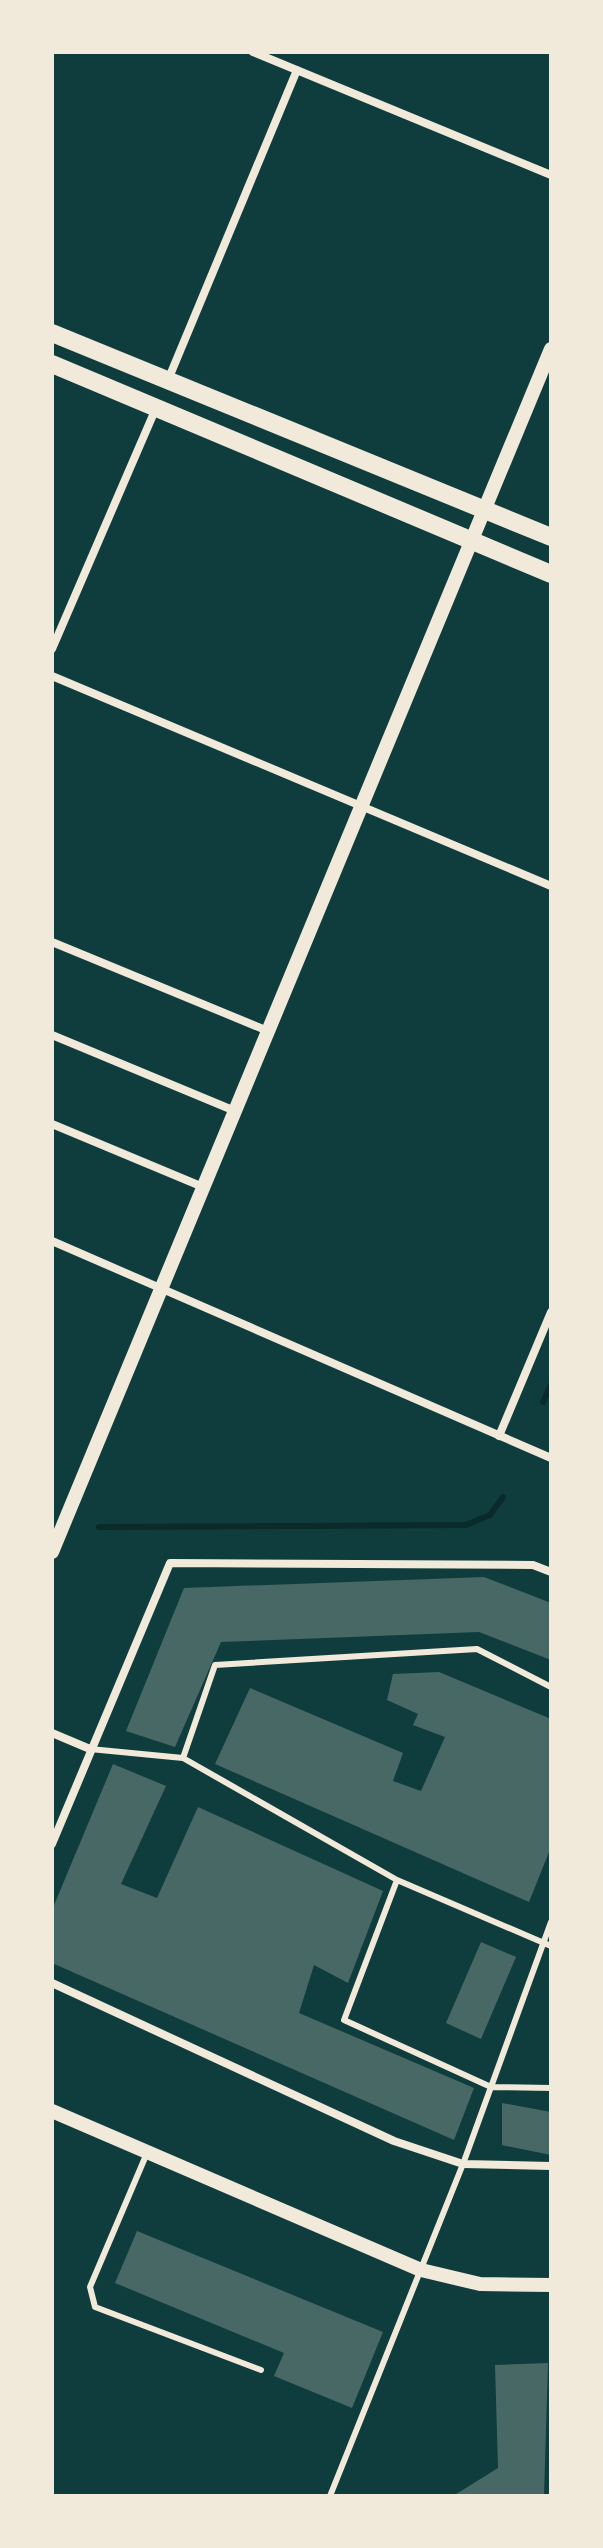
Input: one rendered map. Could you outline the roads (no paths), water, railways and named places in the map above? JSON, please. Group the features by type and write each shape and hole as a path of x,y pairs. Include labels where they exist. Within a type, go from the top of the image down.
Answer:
{"highway":[{"path":"52,333 551,537"},
{"path":"52,364 551,574"}],"street":[{"path":"253,52 551,175"},
{"path":"168,380 297,70"},
{"path":"52,1552 551,349"},
{"path":"52,649 157,408"},
{"path":"52,676 551,886"},
{"path":"52,942 268,1031"},
{"path":"52,1035 235,1111"},
{"path":"52,1124 203,1187"},
{"path":"52,1241 551,1458"},
{"path":"499,1436 551,1312"},
{"path":"52,1844 170,1563 533,1565 551,1572"},
{"path":"52,1733 90,1749"},
{"path":"52,1983 394,2141 463,2164 551,2166"},
{"path":"52,2111 421,2270 480,2284 551,2285"}],"lane":[{"path":"183,1758 215,1665 352,1654 477,1649 551,1687"},
{"path":"90,1749 183,1758 397,1880 548,1944"},
{"path":"397,1880 344,2020 491,2087 551,2088"},
{"path":"330,2496 548,1944 551,1922"},
{"path":"147,2153 90,2287 95,2307 261,2370"}],"waterway":[{"path":"543,1402 551,1385"},
{"path":"99,1527 466,1525 490,1515 503,1497"}]}
